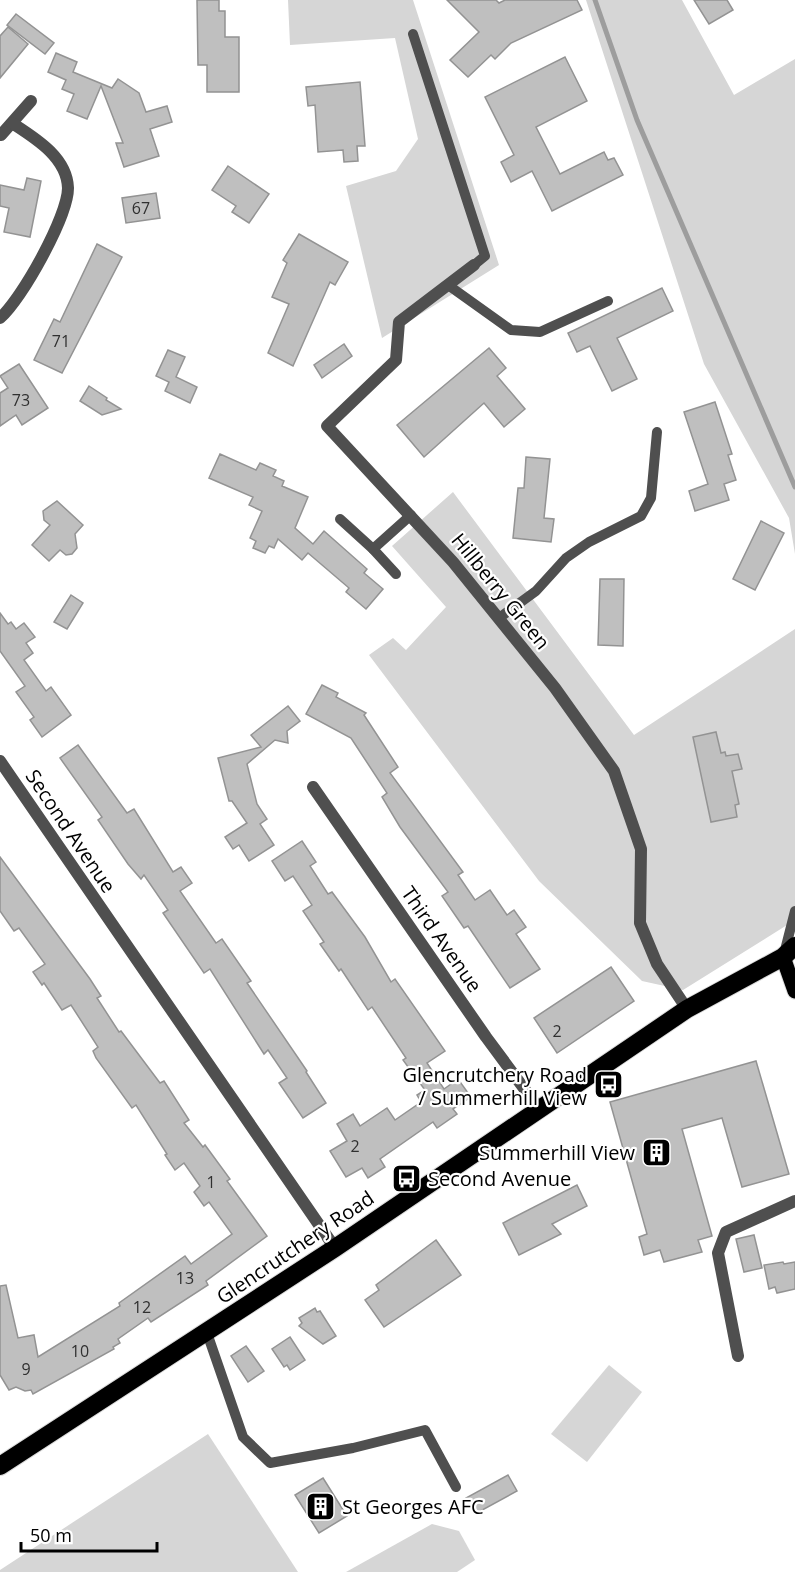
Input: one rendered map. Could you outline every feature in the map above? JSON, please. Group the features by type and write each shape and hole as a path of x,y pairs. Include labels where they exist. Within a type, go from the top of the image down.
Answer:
{"highway":[{"name":"Glencrutchery Road","path":"0,1466 335,1248 687,1009 789,952"}],"main road":[{"path":"789,952 795,991"}],"street":[{"path":"1,135 31,101"},
{"path":"0,318 40,262 65,204 68,186 47,146 12,123"},
{"name":"Hillberry Green","path":"474,265 399,322 396,360 327,426 411,515 499,618 555,688 614,771 641,849 640,923 657,964 687,1009"},
{"name":"Second Avenue","path":"0,761 335,1248"},
{"name":"Third Avenue","path":"314,787 486,1037 540,1110"},
{"path":"738,1356 718,1253 726,1232 795,1201"}],"lane":[{"path":"413,34 485,256 474,265"},
{"path":"448,285 511,330 540,332 608,301"},
{"path":"499,618 536,591 566,558 589,542 641,516 651,498 657,432"},
{"path":"373,549 411,515"},
{"path":"340,519 396,574"},
{"path":"789,952 795,911"},
{"path":"207,1333 243,1437 270,1463 353,1448 425,1430 456,1487"}],"shaded area":[{"path":"288,0 413,0 499,265 382,338 346,186 396,171 418,139 395,38 290,45"},
{"path":"586,0 682,0 734,95 795,59 795,554 789,518 704,364"},
{"path":"453,492 634,735 795,629 795,920 683,990 642,981 539,881 369,655 393,638 406,650 446,607 392,546"},
{"path":"609,1365 642,1392 587,1462 551,1434"},
{"path":"208,1434 298,1572 0,1572 0,1570"},
{"path":"432,1524 459,1531 475,1560 457,1572 346,1572"}],"building":[{"path":"197,0 219,0 219,11 225,11 225,37 239,37 239,92 207,92 207,65 198,65"},
{"path":"447,0 496,0 499,3 505,0 577,0 582,10 511,43 495,59 491,55 468,77 450,60 479,32"},
{"path":"694,0 727,0 733,10 709,24"},
{"path":"16,14 54,43 45,54 7,25"},
{"path":"8,27 28,44 0,78 0,36"},
{"path":"56,53 77,62 73,72 112,88 118,79 139,93 146,112 167,106 172,122 150,129 159,156 124,167 116,143 123,143 101,86 87,119 67,111 74,94 62,89 66,80 48,72"},
{"path":"565,57 587,101 536,127 560,174 604,152 608,160 614,158 623,175 552,211 532,171 511,182 501,162 514,155 485,97"},
{"path":"360,82 365,146 357,146 358,161 344,162 343,150 318,152 315,105 308,106 306,87"},
{"path":"228,166 269,194 249,223 232,212 236,206 212,190"},
{"path":"27,178 41,181 30,237 4,232 9,208 0,206 0,185 24,190"},
{"path":"156,193 160,218 126,223 122,198"},
{"path":"299,234 348,262 335,285 330,282 293,366 268,353 289,304 272,297 287,263 283,260"},
{"path":"97,244 122,257 62,373 34,360 54,319 60,322"},
{"path":"662,288 673,311 617,338 637,379 612,391 590,346 577,352 568,333"},
{"path":"344,344 352,356 322,378 314,365"},
{"path":"489,348 506,368 497,376 525,409 504,427 484,403 424,457 397,425"},
{"path":"168,350 185,357 176,377 197,387 190,403 165,391 169,382 156,376"},
{"path":"19,364 48,408 22,425 16,415 0,426 0,393 8,388 0,376"},
{"path":"89,386 121,409 102,415 80,401"},
{"path":"715,402 732,454 728,455 736,480 724,484 729,500 695,511 689,491 708,484 684,412"},
{"path":"220,454 256,470 260,463 276,470 273,476 284,481 282,486 308,497 295,528 313,544 324,531 367,569 364,573 383,589 366,609 346,592 349,588 308,553 302,560 278,539 274,548 269,546 265,553 253,548 256,541 250,538 262,511 249,505 253,497 209,478"},
{"path":"526,457 550,459 544,518 554,519 551,542 513,538 518,488 524,488"},
{"path":"57,501 83,525 75,534 77,548 72,554 66,555 60,550 49,561 32,545 50,525 44,520 43,511"},
{"path":"761,521 784,533 755,590 733,579"},
{"path":"600,579 624,579 623,646 598,645"},
{"path":"71,595 83,603 67,629 54,622"},
{"path":"0,613 8,624 11,622 16,629 24,623 35,637 26,643 33,653 24,660 46,691 51,687 71,715 42,737 30,720 34,717 16,692 25,686 0,651"},
{"path":"322,685 338,693 336,697 366,713 364,715 398,767 390,773 463,872 458,875 475,900 490,890 507,915 514,910 526,927 516,934 540,969 510,988 468,926 464,928 442,896 448,892 400,827 382,797 387,793 351,738 306,714"},
{"path":"288,706 300,721 287,731 288,743 275,740 247,764 257,804 267,819 260,824 274,845 249,861 239,845 233,849 225,837 247,823 232,801 229,801 218,758 261,747 251,735"},
{"path":"716,732 721,753 725,752 726,756 738,754 742,769 732,771 739,804 735,805 737,817 711,822 693,737"},
{"path":"78,745 127,813 134,809 173,872 181,867 192,883 180,891 216,943 222,939 251,981 247,983 307,1071 326,1103 303,1118 279,1083 287,1078 268,1050 264,1054 210,969 204,973 163,913 168,910 144,875 141,879 128,864 98,820 102,817 60,758"},
{"path":"302,841 316,862 310,866 328,894 332,892 365,937 391,982 395,979 445,1051 427,1063 444,1089 458,1079 471,1097 453,1109 457,1114 437,1128 433,1122 380,1159 385,1167 368,1178 362,1168 346,1177 330,1151 347,1141 337,1124 353,1114 360,1126 387,1108 395,1120 421,1102 417,1095 425,1090 403,1060 406,1058 372,1007 368,1010 341,969 339,971 320,944 324,942 303,911 312,905 293,876 285,881 272,861"},
{"path":"0,857 90,979 101,996 97,998 119,1032 121,1031 160,1083 164,1081 189,1120 184,1123 203,1147 205,1145 230,1179 227,1181 267,1236 206,1281 208,1285 151,1322 148,1318 118,1339 120,1343 113,1347 114,1349 33,1394 31,1390 25,1391 16,1387 9,1390 0,1375 0,1286 6,1285 18,1338 34,1335 38,1357 120,1306 119,1303 185,1256 191,1264 232,1234 209,1202 204,1206 194,1192 200,1186 184,1163 175,1170 136,1105 132,1108 96,1058 93,1051 98,1047 71,1005 62,1010 44,983 42,985 33,972 45,964 19,928 14,931 0,911"},
{"path":"611,967 634,1001 557,1053 534,1018"},
{"name":"Summerhill View","path":"756,1061 789,1174 742,1187 722,1118 682,1129 712,1236 698,1240 702,1252 664,1262 660,1250 644,1255 639,1237 647,1234 610,1102"},
{"path":"577,1185 587,1206 552,1224 561,1234 519,1255 503,1223"},
{"path":"754,1235 762,1268 744,1272 736,1239"},
{"path":"436,1240 461,1275 384,1327 365,1300 379,1290 376,1285"},
{"path":"783,1262 784,1264 795,1262 795,1289 777,1293 775,1287 769,1289 764,1265"},
{"path":"315,1308 317,1312 320,1311 336,1336 323,1344 299,1326 302,1323 299,1318"},
{"path":"290,1337 305,1360 290,1370 287,1365 284,1367 272,1349"},
{"path":"246,1346 264,1371 248,1382 231,1356"},
{"path":"508,1475 517,1491 475,1514 466,1498"},
{"name":"St Georges AFC","path":"323,1478 347,1516 319,1533 295,1495"}],"waterway":[{"path":"595,0 637,120 795,487"}],"place":[{"name":"Glencrutchery Road / Summerhill View","path":"608,1085"},
{"name":"Summerhill View","path":"656,1152"},
{"name":"Second Avenue","path":"407,1178"},
{"name":"St Georges AFC","path":"321,1506"}]}
